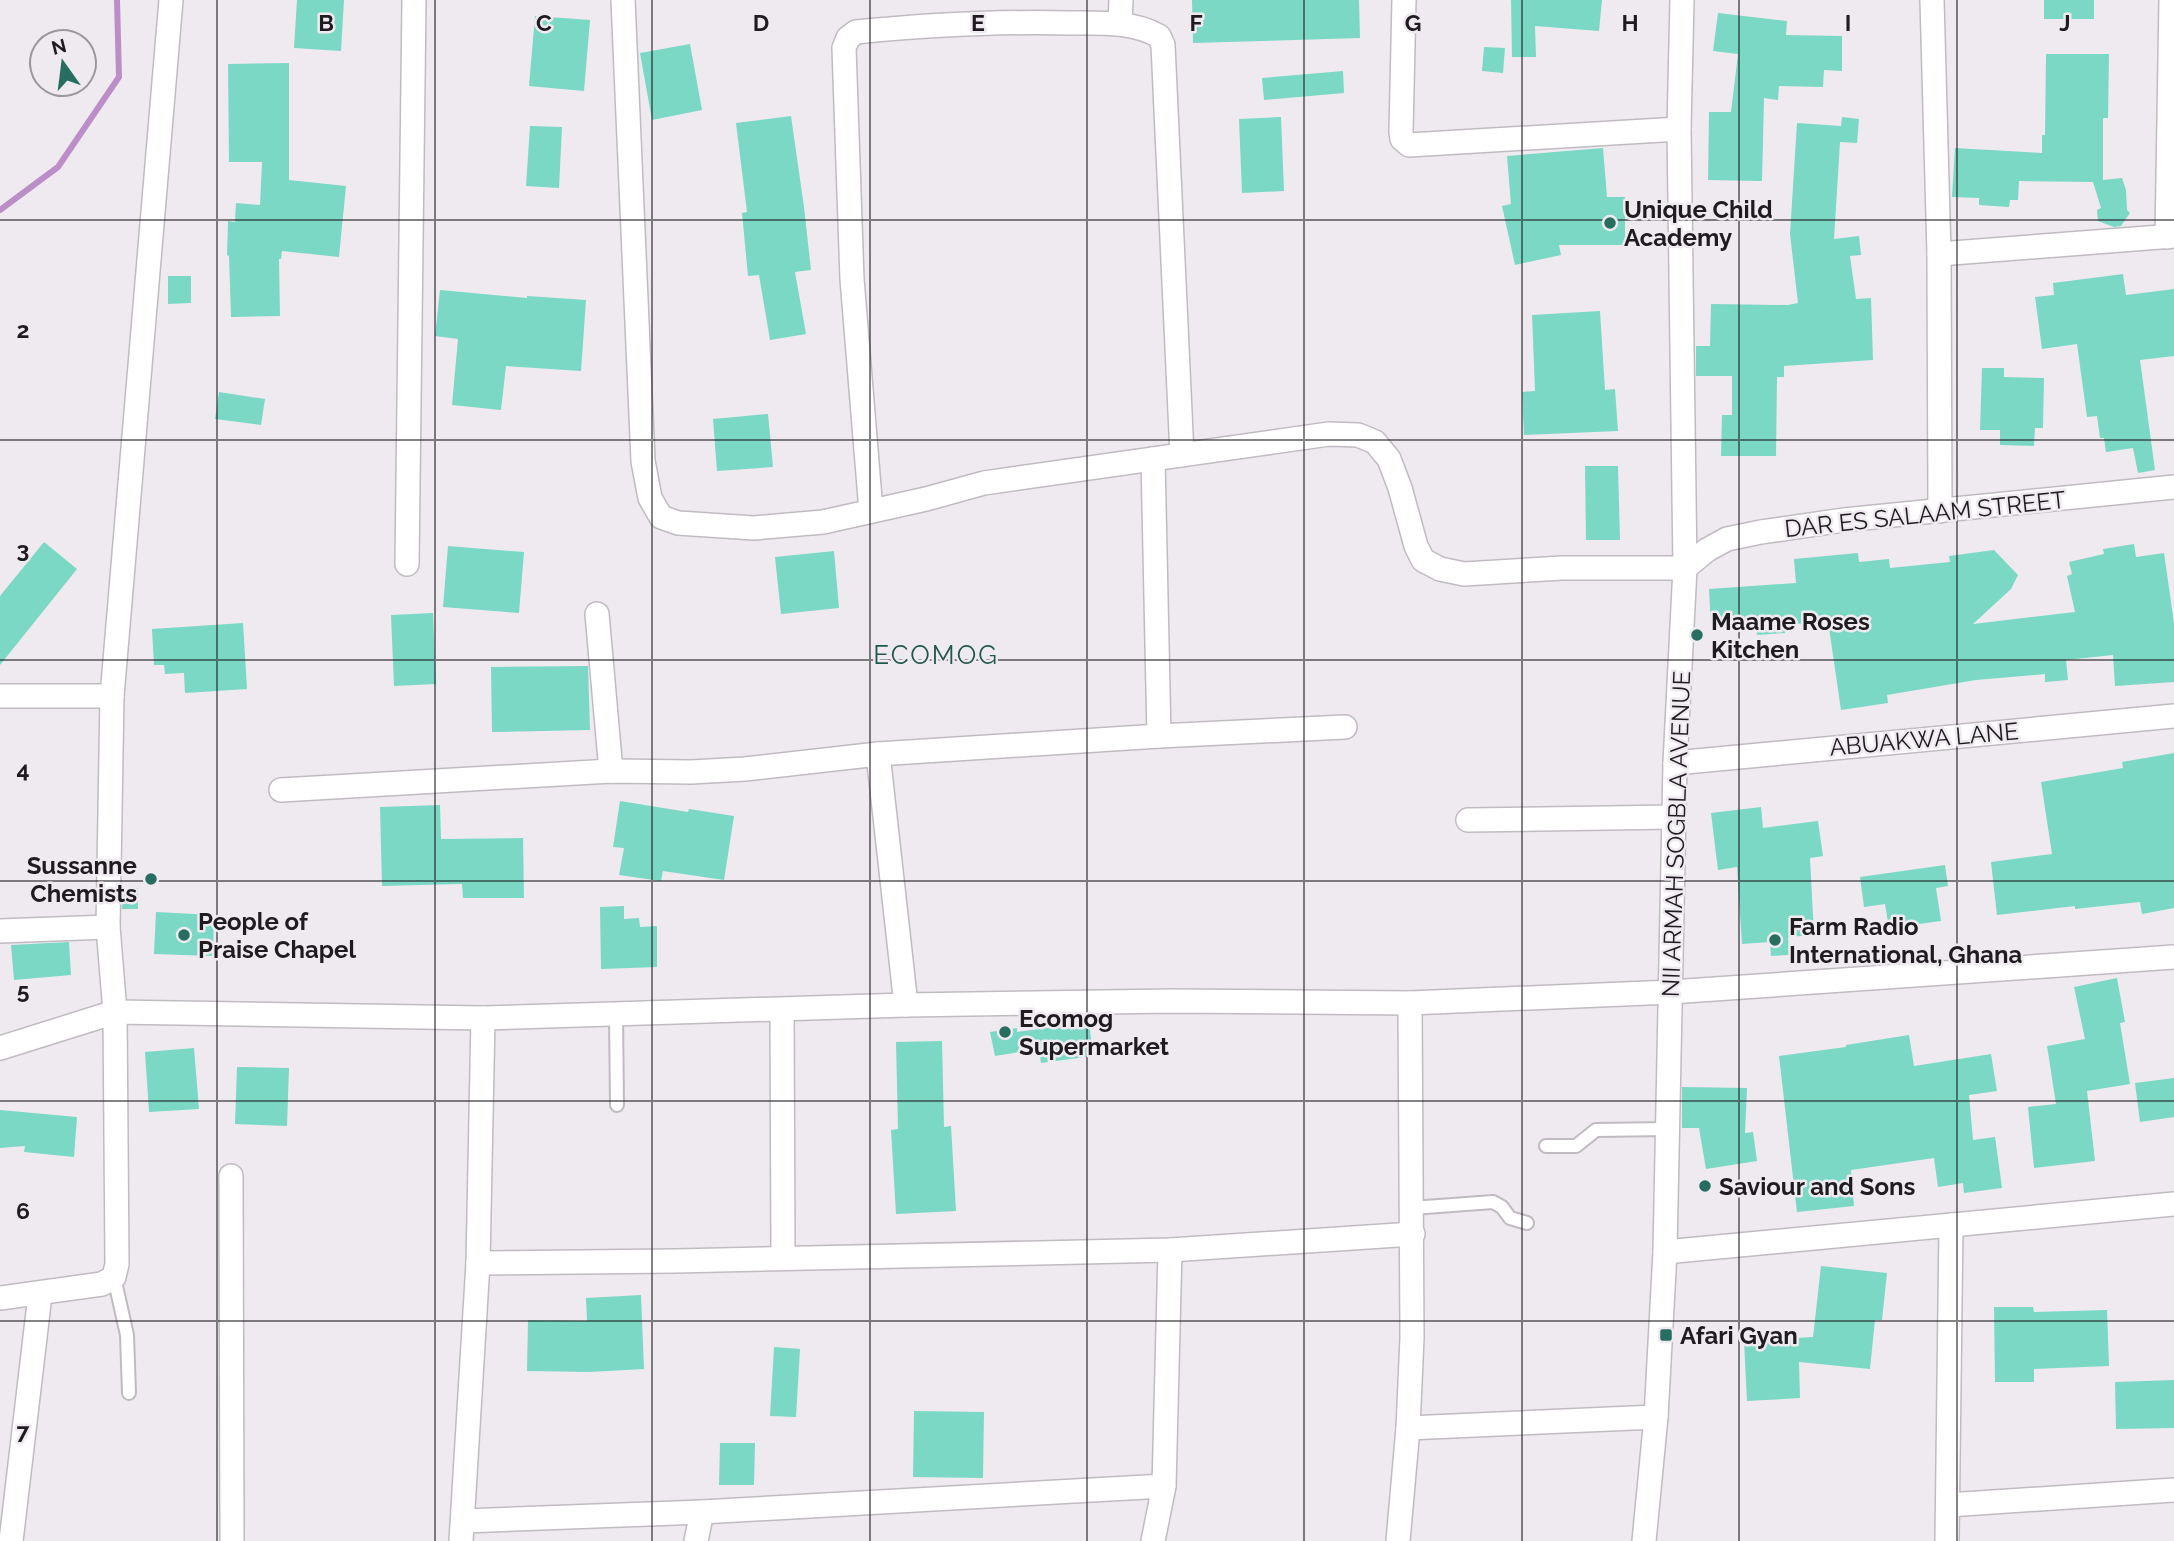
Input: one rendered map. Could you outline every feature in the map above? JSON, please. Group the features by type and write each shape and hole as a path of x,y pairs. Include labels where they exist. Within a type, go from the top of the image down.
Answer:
{"street":[{"path":"0,1298 102,1284 114,1277 117,1264 115,1012 108,928 112,696 171,0"},
{"path":"407,565 414,0"},
{"path":"623,0 643,461 650,498 661,517 678,523 754,528 823,523 984,483 1306,436 1358,435 1375,442 1389,459 1416,546 1423,560 1440,569 1464,573 1562,568 1685,568"},
{"path":"1120,24 1121,0"},
{"path":"1404,0 1401,132 1402,139 1409,145 1679,130"},
{"name":"NII ARMAH SOGBLA AVENUE","path":"1644,1541 1656,1417 1665,1252 1675,763 1685,568 1679,130 1682,0"},
{"path":"1932,0 1939,254 1940,511"},
{"path":"1939,254 2171,237 2171,0"},
{"path":"871,511 852,279 844,48 848,38 856,32 954,23 1021,22 1120,24 1150,31 1159,36 1163,45 1182,455"},
{"path":"1153,459 1158,736"},
{"name":"DAR ES SALAAM STREET","path":"1685,568 1717,545 1749,534 1844,520 2174,487"},
{"path":"597,614 611,771"},
{"path":"0,696 112,696"},
{"name":"ABUAKWA LANE","path":"1675,763 2174,716"},
{"path":"281,790 611,771 732,770 878,754 1345,727"},
{"path":"878,754 906,1005"},
{"path":"1468,820 1674,817"},
{"path":"0,931 108,928"},
{"path":"0,1048 115,1012 483,1018 1173,1000 1410,1003 1671,992 2174,957"},
{"path":"1398,1541 1408,1428 1412,1338 1410,1003"},
{"path":"782,1010 783,1258"},
{"path":"483,1018 478,1263 462,1531 702,1512 1164,1486"},
{"path":"231,1176 232,1541"},
{"path":"1665,1252 2174,1204"},
{"path":"1947,1541 1951,1226"},
{"path":"478,1263 1170,1250 1413,1234"},
{"path":"1153,1541 1164,1486 1170,1250"},
{"path":"11,1541 40,1294"},
{"path":"1408,1428 1656,1417"},
{"path":"1948,1505 2174,1490"},
{"path":"696,1541 702,1512"}],"lane":[{"path":"616,1014 617,1105"},
{"path":"1546,1146 1576,1146 1596,1130 1668,1129"},
{"path":"1412,1208 1493,1202 1502,1207 1510,1218 1527,1223"},
{"path":"114,1277 127,1335 129,1393"}],"building":[{"path":"297,0 344,0 341,51 294,48"},
{"path":"1192,0 1359,0 1360,38 1193,43"},
{"path":"1511,0 1602,0 1599,31 1535,26 1536,57 1512,57"},
{"path":"2044,0 2094,0 2094,19 2044,19"},
{"path":"1718,13 1787,21 1786,35 1842,36 1842,71 1824,70 1823,87 1779,86 1778,100 1764,98 1762,181 1708,180 1709,112 1731,112 1738,54 1713,51"},
{"path":"535,16 590,20 584,91 529,86"},
{"path":"690,44 702,110 652,120 640,53"},
{"path":"1484,47 1505,48 1503,73 1482,71"},
{"path":"2046,54 2109,54 2108,118 2103,118 2103,180 2122,178 2127,210 2130,213 2121,226 2114,227 2098,221 2097,210 2101,208 2093,182 2019,181 2018,200 2010,200 2009,207 1979,205 1979,198 1952,197 1955,148 2042,153 2042,135 2045,135"},
{"path":"289,63 289,180 346,186 339,257 282,251 279,259 280,316 231,317 228,221 235,222 236,203 260,205 262,162 229,162 228,64"},
{"path":"1343,71 1344,93 1264,100 1262,78"},
{"path":"791,116 811,270 795,272 806,334 770,340 759,275 748,276 742,213 747,212 736,123"},
{"path":"1281,117 1284,191 1242,193 1239,119"},
{"path":"1842,117 1859,119 1857,143 1840,142 1834,239 1859,236 1861,255 1850,256 1856,299 1871,298 1873,360 1784,366 1784,377 1777,377 1776,456 1721,456 1722,415 1732,415 1732,376 1696,376 1696,346 1710,346 1711,304 1798,303 1790,234 1797,123 1841,126"},
{"path":"530,126 562,127 559,188 526,186"},
{"path":"1603,148 1607,197 1625,197 1625,245 1559,245 1561,255 1515,265 1502,206 1511,204 1507,156"},
{"path":"2123,274 2126,295 2174,289 2174,356 2140,360 2155,470 2138,473 2133,448 2106,452 2104,438 2100,438 2097,416 2087,417 2077,344 2042,349 2035,297 2054,295 2053,283"},
{"path":"168,276 191,276 191,303 168,304"},
{"path":"440,290 586,300 581,371 506,366 501,410 452,405 458,339 435,336"},
{"path":"1600,311 1605,390 1615,389 1618,431 1524,435 1522,392 1535,391 1532,315"},
{"path":"1982,368 2004,368 2004,377 2044,378 2043,428 2035,428 2034,446 2000,445 2000,430 1980,430"},
{"path":"219,392 265,399 261,425 215,419"},
{"path":"768,414 773,467 717,471 713,419"},
{"path":"1585,466 1618,466 1620,540 1586,540"},
{"path":"44,542 77,569 0,665 0,596"},
{"path":"2134,544 2136,557 2164,553 2174,623 2174,682 2115,686 2113,655 2066,660 2068,680 2045,682 2045,674 1976,680 1887,695 1888,703 1841,710 1828,621 1785,625 1785,633 1757,635 1756,625 1711,628 1709,589 1796,583 1794,559 1858,553 1859,562 1889,559 1890,568 1950,562 1949,556 1994,550 2018,575 2011,589 1973,624 2075,612 2067,576 2072,574 2069,562 2104,554 2103,549"},
{"path":"448,546 524,552 519,613 443,607"},
{"path":"834,551 839,608 781,614 775,557"},
{"path":"433,613 436,684 394,686 391,615"},
{"path":"243,623 247,689 185,693 184,673 165,674 164,665 154,665 152,629"},
{"path":"588,666 590,730 492,732 491,667"},
{"path":"2174,753 2174,908 2142,914 2140,902 1997,915 1991,862 2052,854 2041,782 2123,768 2122,762"},
{"path":"620,801 734,816 724,880 663,871 661,881 619,875 624,848 613,847"},
{"path":"440,805 441,839 523,838 524,898 463,898 462,884 382,886 380,807"},
{"path":"1761,807 1763,828 1818,821 1823,856 1810,858 1814,935 1788,937 1789,955 1771,956 1770,942 1742,944 1737,867 1718,870 1711,813"},
{"path":"1945,865 1948,886 1936,888 1941,921 1889,928 1885,904 1864,907 1860,877"},
{"path":"123,888 138,888 138,909 122,909"},
{"path":"624,906 624,919 639,918 640,927 657,926 657,967 601,969 600,907"},
{"name":"People of Praise Chapel","path":"156,912 214,915 213,956 154,954"},
{"path":"69,942 71,975 14,980 11,945"},
{"path":"2117,978 2125,1022 2120,1023 2130,1084 2087,1091 2095,1161 2034,1168 2028,1107 2056,1104 2047,1046 2085,1039 2074,987"},
{"path":"1089,1022 1093,1056 1041,1063 1039,1049 995,1056 990,1032 1017,1028 1017,1032"},
{"path":"1909,1035 1914,1066 1991,1054 1997,1091 1969,1095 1973,1140 1995,1137 2002,1188 1964,1193 1963,1183 1938,1187 1934,1158 1851,1170 1854,1206 1797,1212 1779,1056"},
{"path":"942,1041 944,1127 951,1126 956,1211 896,1214 891,1130 898,1129 896,1042"},
{"path":"194,1048 199,1109 149,1112 145,1052"},
{"path":"237,1067 289,1068 287,1126 235,1124"},
{"path":"2174,1078 2174,1117 2140,1122 2135,1083"},
{"path":"1682,1087 1747,1088 1745,1133 1753,1132 1757,1161 1706,1169 1699,1128 1682,1128"},
{"path":"0,1110 77,1117 74,1157 24,1152 25,1146 0,1148"},
{"path":"1821,1266 1887,1273 1882,1320 1875,1320 1870,1369 1799,1362 1800,1398 1747,1401 1744,1341 1813,1337"},
{"path":"641,1295 644,1369 527,1371 528,1320 587,1321 586,1298"},
{"path":"1994,1307 2033,1307 2034,1312 2107,1310 2109,1366 2034,1369 2034,1382 1995,1382"},
{"path":"774,1347 800,1349 796,1417 770,1416"},
{"path":"2174,1380 2174,1428 2116,1429 2115,1382"},
{"path":"914,1411 984,1412 983,1478 913,1477"},
{"path":"720,1443 755,1443 754,1485 719,1485"}],"waterway":[{"path":"0,210 58,167 119,77 117,0"}],"place":[{"name":"Unique Child Academy","path":"1610,223"},
{"name":"Maame Roses Kitchen","path":"1697,635"},
{"name":"Sussanne Chemists","path":"151,879"},
{"name":"People of Praise Chapel","path":"184,935"},
{"name":"Farm Radio International, Ghana","path":"1775,940"},
{"name":"Ecomog Supermarket","path":"1005,1032"},
{"name":"Saviour and Sons","path":"1705,1186"},
{"name":"Afari Gyan","path":"1666,1335"}],"district":[{"name":"ECOMOG","path":"936,655"}]}
